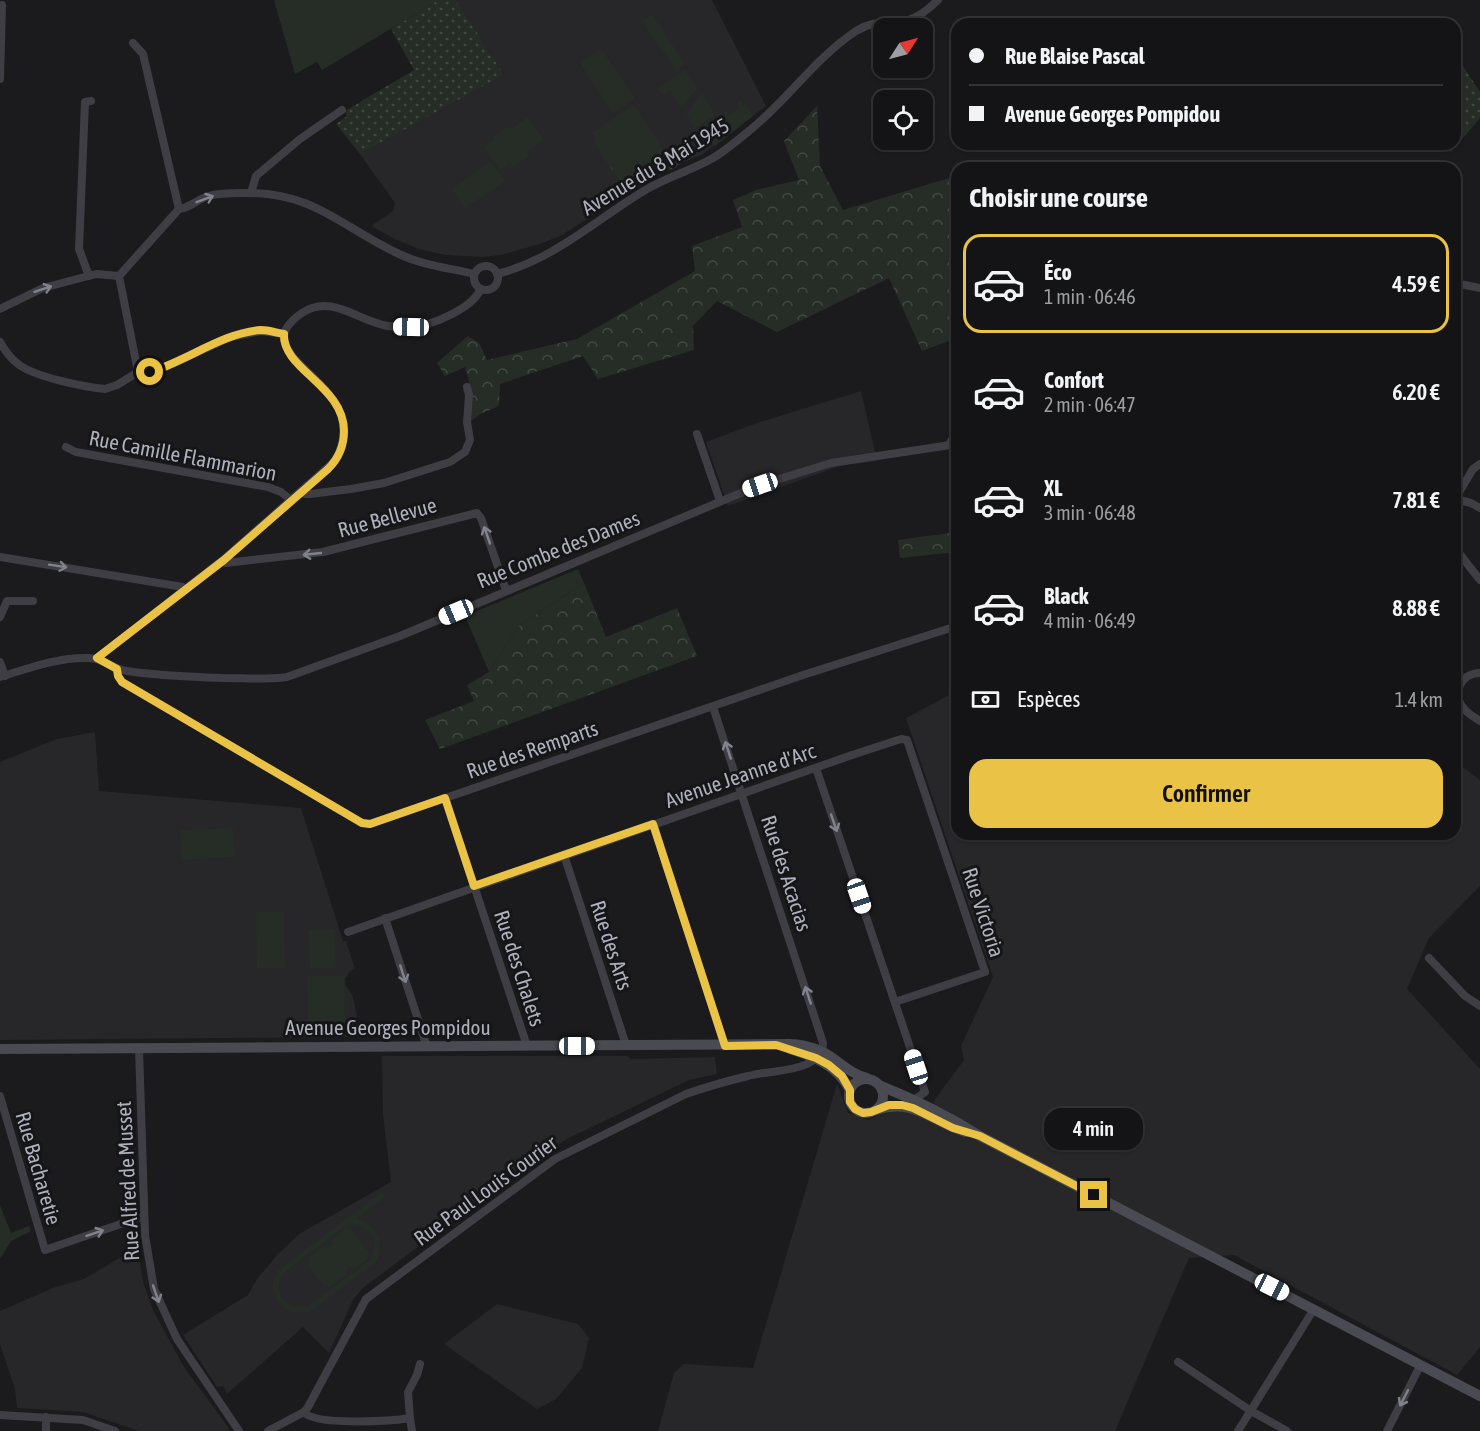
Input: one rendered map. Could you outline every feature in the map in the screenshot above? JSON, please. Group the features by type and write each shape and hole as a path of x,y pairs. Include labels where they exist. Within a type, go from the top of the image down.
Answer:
{"main road":[{"name":"Avenue Georges Pompidou","path":"0,1049 805,1045 850,1072 867,1078"},
{"name":"Avenue Georges Pompidou","path":"819,1054 836,1070 850,1090"},
{"path":"980,1136 953,1128 923,1112 902,1105 889,1105 863,1113 855,1109 850,1102 850,1090 858,1081 867,1078 874,1080 881,1086 955,1120 980,1136 1480,1396"},
{"path":"876,1110 883,1101 881,1086"}],"street":[{"name":"Avenue du 8 Mai 1945","path":"497,274 531,262 552,251 647,189 713,157 776,108 826,53 857,30 878,22 907,21 938,0"},
{"path":"0,79 2,5"},
{"path":"133,43 143,54 179,209"},
{"path":"89,276 79,249 85,102 91,101"},
{"path":"251,193 256,176 300,139 342,110"},
{"path":"119,276 179,209 208,196 251,193 300,201 324,210 401,256 474,274"},
{"path":"485,266 493,268 497,274 495,285 489,290 481,289 474,281 474,274 478,268 485,266"},
{"path":"0,309 43,288 100,274 119,276"},
{"path":"119,276 138,372"},
{"path":"1461,284 1480,288"},
{"path":"0,662 3,677 48,662 97,658 224,560 335,461 344,439 344,426 338,404 286,347 284,334 291,322 301,314 318,306 340,308 388,326 427,325 436,323 464,307 476,298 481,289"},
{"path":"0,342 14,360 32,372 105,389 117,385 138,372 163,368 243,334 261,330 284,334"},
{"path":"303,491 305,494 310,494 384,483 450,462 465,452 470,440 467,422 469,395 467,387"},
{"path":"697,434 720,501"},
{"name":"Rue Combe des Dames","path":"97,658 117,669 180,676 271,679 286,677 400,636 743,491 818,466 951,444"},
{"name":"Rue Camille Flammarion","path":"66,447 76,452 268,487 281,492 291,500"},
{"path":"1461,489 1473,469 1480,464"},
{"path":"1461,500 1480,508"},
{"name":"Rue Bellevue","path":"224,560 226,563 323,552 477,513 481,518 506,590"},
{"path":"1461,556 1480,580"},
{"path":"0,557 183,587 186,590"},
{"path":"0,617 7,601 33,601"},
{"name":"Rue des Remparts","path":"117,669 122,682 362,823 370,824 803,675 951,628"},
{"path":"1461,682 1466,676 1480,673"},
{"path":"1461,705 1480,721"},
{"name":"Rue des Acacias","path":"713,707 823,1043 819,1054"},
{"name":"Avenue Jeanne d'Arc","path":"348,932 653,824 901,739 906,740"},
{"name":"Rue Victoria","path":"895,1002 985,972 906,740"},
{"path":"816,768 925,1092 914,1100"},
{"name":"Rue des Chalets","path":"445,798 527,1046"},
{"path":"653,824 725,1046"},
{"name":"Rue des Arts","path":"564,855 626,1045"},
{"path":"385,918 428,1047"},
{"path":"1429,958 1465,996 1480,1006"},
{"name":"Rue Alfred de Musset","path":"139,1048 144,1216 149,1268 160,1306 177,1339 239,1431"},
{"name":"Rue Paul Louis Courier","path":"304,1412 366,1299 537,1170 555,1159 704,1087 796,1067 809,1063 819,1054"},
{"name":"Rue Bacharetie","path":"0,1096 45,1250 144,1216"},
{"path":"1238,1431 1314,1309"},
{"path":"1178,1362 1287,1431"},
{"path":"412,1431 408,1392 420,1364"},
{"path":"1387,1431 1420,1366"},
{"path":"268,1431 304,1412 307,1416 320,1420 395,1421 410,1418"},
{"path":"0,1415 83,1420 115,1431"},
{"path":"46,1417 46,1431"}],"shaded area":[{"path":"456,0 712,0 766,106 703,154 664,171 560,236 501,255 482,257 445,255 419,249 371,226 393,211 395,203 360,154 504,75"},
{"path":"861,391 877,461 840,466 728,506 706,442 757,423"},
{"path":"951,694 951,840 1461,840 1461,766 1480,780 1480,886 1429,938 1407,989 1480,1069 1480,1347 1457,1375 1234,1255 1189,1258 1115,1431 658,1431 674,1373 684,1364 753,1368 837,1084 848,1113 868,1120 900,1109 931,1118 935,1099 964,1060 961,1046 993,977 906,718"},
{"path":"95,732 99,791 301,808 343,941 346,941 355,969 350,971 345,979 346,986 353,997 361,1037 0,1040 0,762 57,739"},
{"path":"382,1056 627,1056 631,1059 715,1057 717,1074 689,1080 543,1153 363,1288 353,1300 329,1353 303,1327 227,1394 223,1386 217,1387 183,1335 248,1295 257,1279 277,1255 299,1234 391,1182 383,1115"},
{"path":"138,1247 143,1282 153,1310 184,1367 228,1427 228,1431 139,1431 83,1412 17,1408 15,1389 0,1344 0,1311 53,1288 84,1279"},
{"path":"497,1304 578,1324 589,1338 582,1368 556,1399 537,1409 444,1344"}],"green space":[{"path":"274,0 439,0 322,70 317,62 295,74"},
{"path":"439,0 456,0 504,75 360,154 336,124 347,116 345,111 414,70 391,29"},
{"path":"652,14 685,64 676,70 642,21"},
{"path":"601,49 635,98 613,113 580,63"},
{"path":"1461,63 1480,92 1480,118 1461,140"},
{"path":"685,70 697,88 681,108 670,91 663,95 658,88"},
{"path":"702,93 716,115 695,128 686,114"},
{"path":"740,101 743,105 745,104 753,116 715,146 704,129 705,125 726,112 729,115 739,108 737,104"},
{"path":"634,105 667,154 625,182 592,133"},
{"path":"817,106 820,166 843,210 951,178 951,340 922,351 889,278 777,332 717,301 693,326 694,350 598,379 583,356 500,384 499,406 480,414 470,422 472,393 465,367 445,376 437,363 468,336 479,343 487,360 577,339 695,271 692,246 742,227 733,200 756,190 799,180 784,141"},
{"path":"528,117 544,140 527,152 529,156 513,167 510,163 500,170 484,147 494,140 492,137 509,126 511,129"},
{"path":"596,138 625,182 667,154 681,163 676,168 664,171 627,192 595,144"},
{"path":"491,161 505,181 465,208 452,189"},
{"path":"951,533 951,553 900,558 898,540"},
{"path":"578,569 584,583 519,626 489,672 465,616"},
{"path":"584,583 606,637 677,608 697,656 440,749 425,720 474,701 467,685 489,672 519,626"},
{"path":"233,828 235,857 181,860 180,830"},
{"path":"284,911 285,968 257,968 256,912"},
{"path":"334,929 336,968 310,968 308,930"},
{"path":"307,976 344,976 345,1024 308,1024"},
{"path":"381,1193 385,1197 356,1219 367,1223 380,1239 379,1256 374,1264 311,1311 292,1312 280,1305 273,1291 277,1271","holes":["345,1226 361,1227 373,1238 374,1249 369,1261 308,1306 293,1305 282,1298 279,1286 280,1279 285,1272"]},
{"path":"0,1205 11,1233 29,1226 31,1231 11,1241 0,1259"},
{"path":"347,1228 352,1230 369,1253 367,1255 369,1258 353,1270 350,1267 344,1272 346,1275 329,1287 324,1286 307,1264 310,1261 308,1258 324,1246 327,1249 333,1244 331,1240"}],"route":[{"path":"150,372 243,334 261,330 284,334 286,347 293,357 338,404 342,414 344,439 341,451 328,469 224,560 97,658 117,669 122,682 362,823 370,824 445,798 474,886 653,824 725,1046 776,1045 816,1058 842,1076 850,1090 850,1102 855,1109 863,1113 889,1105 913,1108 953,1128 980,1136 1094,1195"}]}
